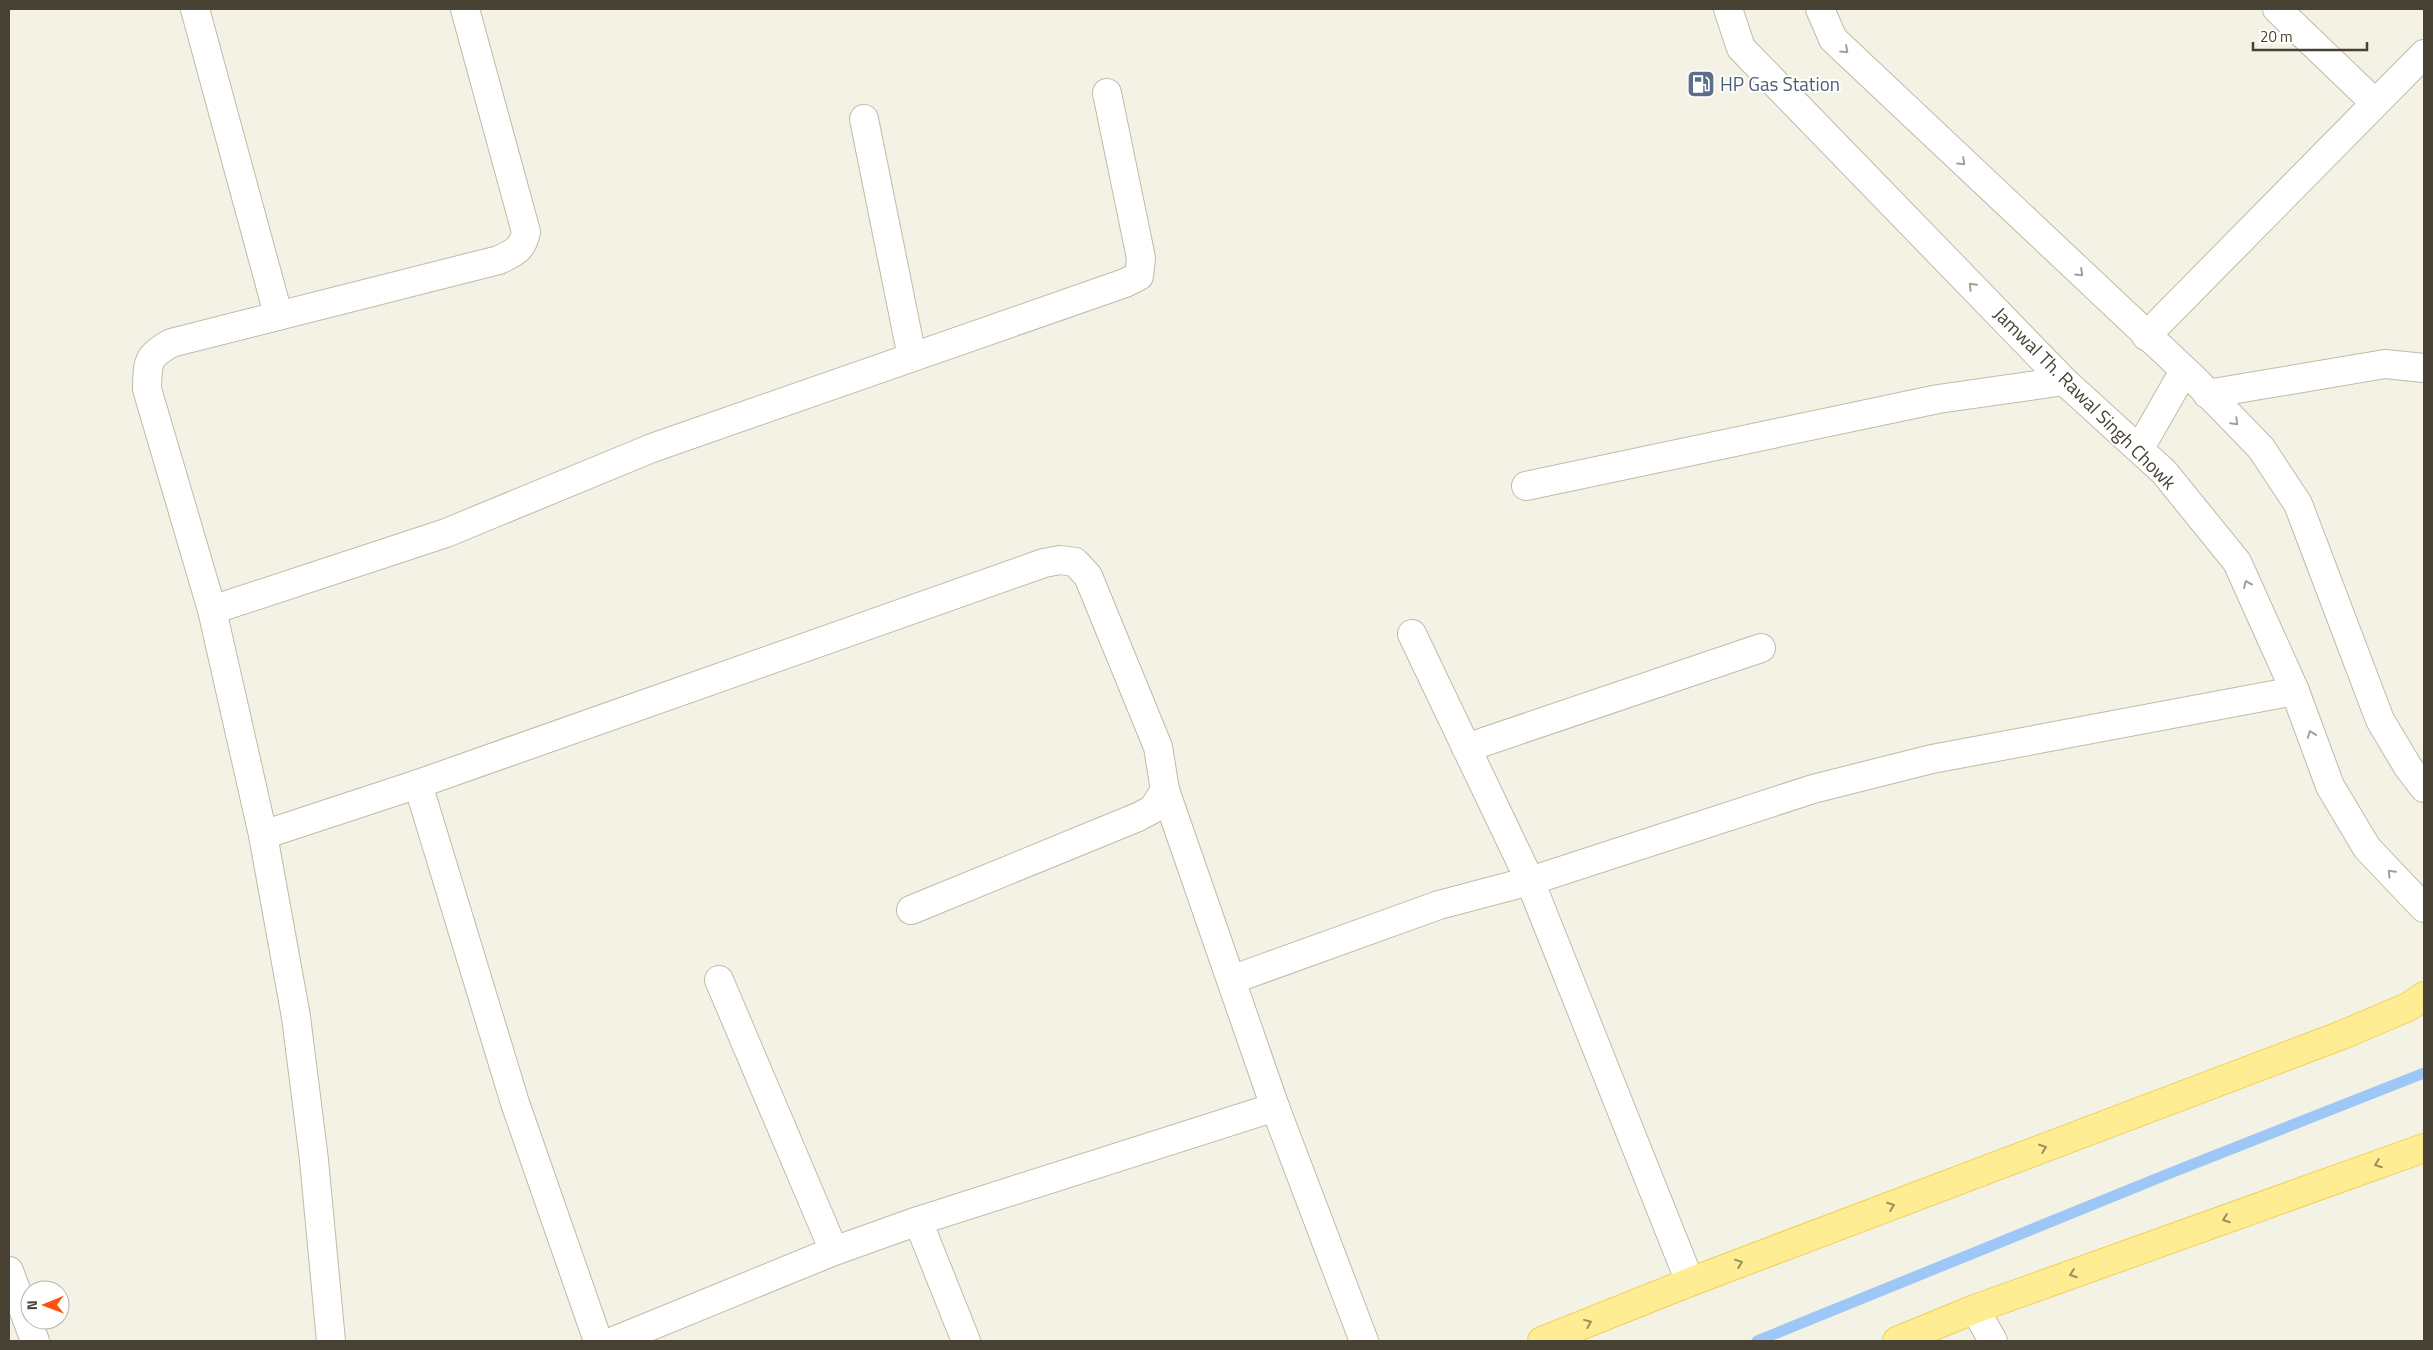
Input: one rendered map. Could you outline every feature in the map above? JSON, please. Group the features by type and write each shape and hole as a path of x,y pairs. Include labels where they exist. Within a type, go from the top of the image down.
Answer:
{"main road":[{"path":"1542,1341 1690,1282 2342,1035 2408,1007 2424,996"},
{"path":"1898,1341 1976,1309 2424,1148"}],"street":[{"path":"195,9 278,314"},
{"path":"331,1341 314,1160 296,1017 264,835 212,610 147,390 148,368 153,354 170,343 278,314 499,260 516,251 523,243 526,232 465,9"},
{"name":"Jamwal Th. Rawal Singh Chowk","path":"1728,9 1740,48 2064,381 2140,448 2164,472 2237,562 2295,691 2330,786 2367,848 2424,908"},
{"path":"1820,9 1833,39 2262,448 2298,504 2380,720 2408,767 2424,788"},
{"path":"2277,9 2374,104"},
{"path":"2146,336 2424,54"},
{"path":"212,610 446,533 652,448 1125,283 1139,276 1141,258 1107,93"},
{"path":"864,119 912,358"},
{"path":"2207,394 2385,364 2424,368"},
{"path":"2140,448 2184,372"},
{"path":"1526,486 1938,399 2064,381"},
{"path":"264,835 418,784 1044,563 1060,560 1075,562 1088,576 1158,747 1165,790 1275,1107 1364,1341"},
{"path":"1412,634 1530,881 1690,1282"},
{"path":"1466,748 1761,648"},
{"path":"1231,980 1439,905 1530,881 1813,789 1904,766 2295,691"},
{"path":"418,784 515,1103 598,1341"},
{"path":"911,910 1138,817 1153,809 1165,790"},
{"path":"720,980 834,1252"},
{"path":"614,1341 834,1252 918,1221 1275,1107"},
{"path":"918,1221 966,1341"},
{"path":"9,1270 35,1341"},
{"path":"1976,1309 1993,1341"}],"waterway":[{"path":"1757,1341 2173,1172 2424,1073"}],"place":[{"name":"HP Gas Station","path":"1701,84"}]}
